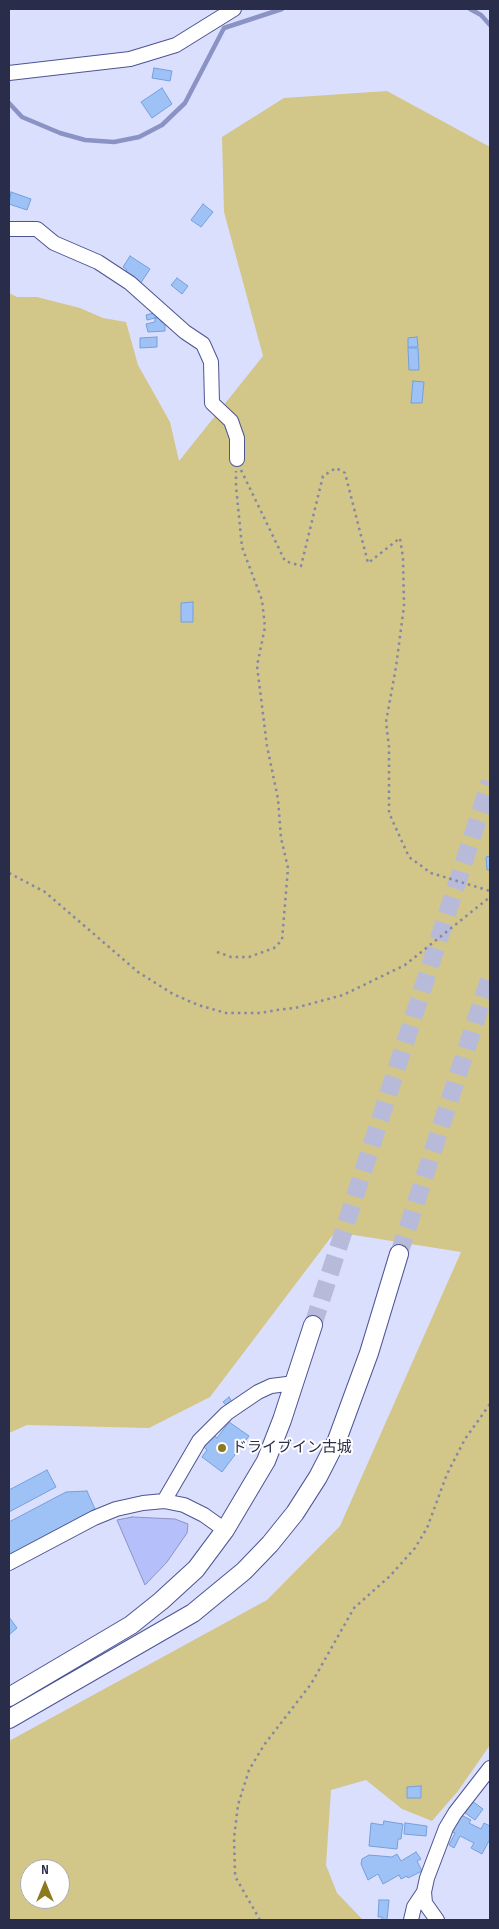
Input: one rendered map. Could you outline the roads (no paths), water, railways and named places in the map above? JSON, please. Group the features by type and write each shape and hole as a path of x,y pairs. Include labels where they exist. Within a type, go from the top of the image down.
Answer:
{"street":[{"path":"9,73 130,59 176,45 234,9"},
{"path":"9,229 37,229 54,243 98,262 130,283 185,332 203,344 211,362 212,403 231,421 237,438 237,459"},
{"path":"9,1719 193,1613 244,1571 270,1544 295,1513 318,1477 337,1440 369,1353 399,1254"},
{"path":"9,1697 131,1625 196,1569 225,1530 266,1461 295,1382 313,1325"},
{"path":"164,1501 199,1441 227,1412 271,1386 295,1382"},
{"path":"9,1563 47,1541 116,1509 164,1501 184,1504 225,1530"},
{"path":"437,1920 425,1903 424,1892 427,1878 446,1828 455,1813 482,1781 490,1768"},
{"path":"411,1920 414,1907 424,1892"}],"water":[{"path":"132,1517 175,1519 188,1524 187,1533 167,1562 145,1585 117,1520"}],"waterway":[{"path":"9,103 22,117 60,133 85,140 114,142 139,137 162,125 185,103 224,28 282,9"},
{"path":"470,9 481,15 490,25"}],"tunnel":[{"path":"313,1325 490,782"},
{"path":"399,1254 490,977"}],"place":[{"name":"ドライブイン古城","path":"222,1448"}]}
